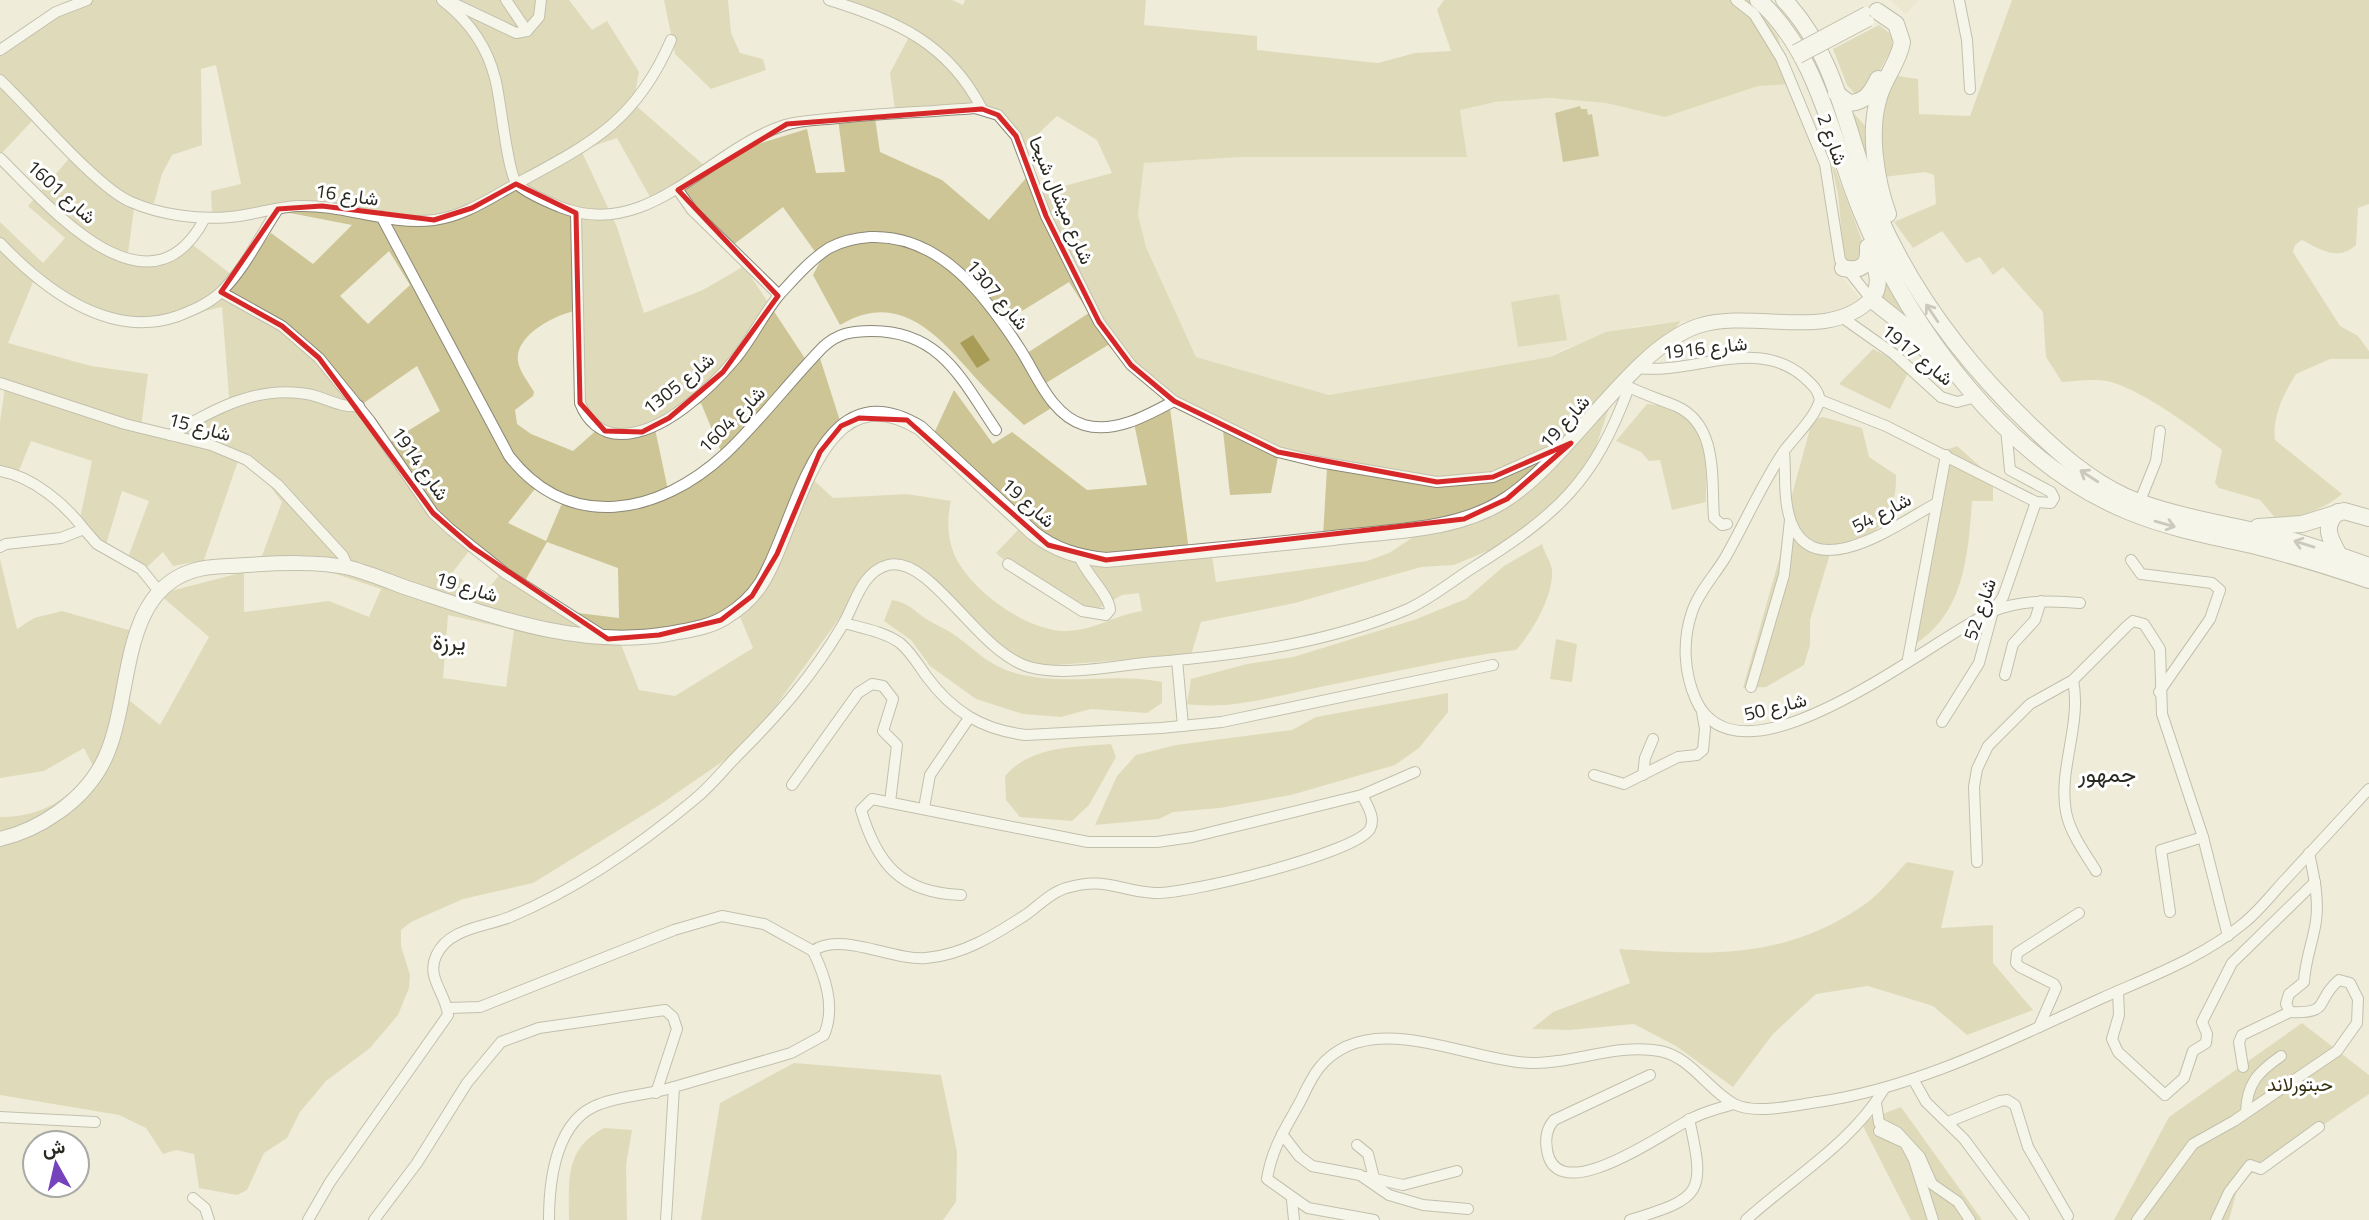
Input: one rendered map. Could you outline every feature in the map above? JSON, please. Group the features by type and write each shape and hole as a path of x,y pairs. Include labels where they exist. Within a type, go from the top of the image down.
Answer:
{"highway":[{"path":"1758,0 1788,33 1810,74 1873,239 1900,290 1971,392"},
{"path":"1784,0 1813,37 1878,212 1917,288 1945,332 1981,376 2052,447 2095,480 2140,502 2367,560"},
{"path":"1849,103 1860,102 1870,95 1894,48 1891,29 1873,13"},
{"path":"1873,13 1896,24 1902,43 1879,96 1874,133 1884,203 1912,267 1917,288"},
{"path":"1836,93 1849,103 1874,133"},
{"path":"1854,192 1878,282 1877,292 1871,299 1905,326 1938,363 2032,450 2072,482 2132,513 2272,550 2369,580"},
{"path":"1843,268 1853,270 1863,267 1868,261 1868,247"},
{"path":"2245,530 2302,524 2354,514"},
{"path":"2339,555 2328,528 2331,519 2354,514"}],"main road":[{"name":"شارع 19","path":"0,839 13,836 52,816 93,780 103,764 113,737 144,611 158,590 188,572 212,566 267,564 348,568 564,634 608,639 699,629 740,608 767,573 807,475 825,444 841,426 876,415 906,419 920,428 1048,545 1080,558 1106,560 1418,528 1464,519 1507,499 1538,476 1626,385 1638,368 1679,335 1698,326 1738,320 1814,322 1843,318 1871,299"},
{"name":"شارع 19","path":"136,638 173,589 229,566"}],"street":[{"path":"0,50 56,12 87,0"},
{"path":"444,0 516,33 527,31 539,17 541,0"},
{"path":"444,0 470,27 489,60 502,109 510,175 516,184 576,213 617,214 678,190 752,141 787,124 864,115 982,109 957,69 924,40 883,19 829,0"},
{"path":"506,0 527,31"},
{"name":"شارع 2","path":"1736,0 1754,14 1782,62 1825,164 1838,253 1843,268 1871,299"},
{"path":"1959,0 1967,40 1970,89"},
{"path":"1782,62 1873,13"},
{"name":"شارع 16","path":"0,80 85,164 128,201 148,208 205,218 322,206 414,220 453,215 584,146 622,117 647,86 671,40"},
{"name":"شارع ميشال شيحا","path":"982,109 998,115 1016,136 1046,216 1099,322 1131,365 1174,401 1278,452 1319,462 1437,482 1493,477 1571,443"},
{"name":"شارع 1601","path":"0,158 76,231 132,261 145,262 173,256 197,234 205,218"},
{"path":"678,190 699,217 779,295"},
{"path":"0,243 46,285 89,312 130,321 173,318 205,304 221,292 278,209"},
{"name":"شارع 1305","path":"576,213 580,403 589,420 605,431 615,434 642,432 670,418 736,357 779,295"},
{"name":"شارع 1604","path":"381,216 509,456 532,482 575,503 594,509 612,509 632,505 683,484 722,457 823,347 833,338 847,332 895,333 925,341 954,370 996,430"},
{"name":"شارع 1307","path":"779,295 806,266 829,248 845,241 893,236 910,240 928,249 962,274 1004,325 1053,402 1074,420 1094,427 1116,425 1150,414 1174,401"},
{"name":"شارع 1914","path":"221,292 302,342 359,407 433,513 515,580 608,639"},
{"name":"شارع 1917","path":"1843,318 1894,354 1941,397 1957,402 1971,392"},
{"name":"شارع 1916","path":"1638,368 1659,369 1724,359 1772,360 1798,372 1816,388 1821,400"},
{"name":"شارع 15","path":"0,383 124,425 211,445 247,460 278,485 343,556 348,568"},
{"path":"308,1220 330,1182 448,1015 448,1008 432,971 438,951 445,942 461,933 507,918 561,892 608,864 699,797 796,695 844,623 866,580 874,571 896,564 910,566 925,575 988,643 1024,665 1061,670 1177,660 1282,646 1392,615 1423,601 1520,539 1588,474 1626,385 1681,409 1705,433 1710,449 1714,518 1722,525 1727,524"},
{"path":"170,435 237,400 274,391 311,394 339,405 359,407"},
{"path":"1594,775 1624,784 1678,757 1697,755 1703,750 1705,729 1686,668 1691,614 1784,452 1821,400 1886,426 2036,502"},
{"path":"2006,426 2010,451 2032,450"},
{"path":"2140,502 2156,461 2160,431"},
{"name":"شارع 52","path":"1942,722 1979,663 1993,611 2003,597 2036,502 2051,503 2053,494 2012,473 2008,463 2010,451"},
{"path":"1751,687 1784,575 1790,520 1784,452"},
{"name":"شارع 54","path":"1790,520 1804,541 1821,548 1843,550 1880,536 1937,503 1946,455"},
{"path":"0,471 16,475 46,493 97,544 141,569 158,590"},
{"path":"1908,659 1937,503"},
{"path":"2,544 61,538 84,529"},
{"path":"1008,564 1082,611 1106,615 1110,610 1110,603 1088,576 1080,558"},
{"path":"2132,560 2141,575 2212,583 2220,590 2210,619 2159,692"},
{"path":"2005,675 2013,644 2035,620 2041,601"},
{"name":"شارع 50","path":"1701,710 1707,718 1730,731 1745,733 1812,716 1842,702 1908,659 1993,611 2041,601 2080,603"},
{"path":"1977,862 1974,787 1982,757 2005,726 2030,704 2073,680 2133,621 2148,627 2160,649 2159,692 2166,729 2203,837 2228,936"},
{"path":"844,623 886,636 901,644 953,707 969,718 985,726 1026,735 1183,726 1285,711 1493,666"},
{"path":"1177,660 1183,726"},
{"path":"2073,680 2076,717 2068,768 2066,812 2076,837 2096,871"},
{"path":"792,785 858,694 872,684 883,686 893,699 883,731 897,745 890,802"},
{"path":"924,808 930,775 969,718"},
{"path":"1643,775 1645,758 1653,739"},
{"path":"961,895 918,889 884,865 869,839 861,810 872,799 1088,842 1157,842 1192,837 1362,795 1415,772"},
{"path":"1650,1075 1554,1120 1546,1132 1552,1164 1561,1172 1587,1171 1624,1158 1689,1119 1734,1104 1759,1108 1819,1102 1884,1089 2039,1027 2118,991 2202,952 2247,921 2369,789"},
{"path":"813,951 822,944 839,944 924,958 963,952 1062,889 1091,881 1154,893 1178,891 1306,861 1362,839 1371,827 1372,817 1362,795"},
{"path":"2170,912 2161,850 2203,837"},
{"path":"2290,1013 2286,1004 2289,993 2304,982 2305,961 2316,920 2315,882 2309,853"},
{"path":"2118,991 2119,1014 2112,1039 2118,1052 2165,1096 2184,1078 2193,1051 2206,1043 2207,1034 2202,1021 2232,963 2315,882"},
{"path":"2039,1027 2056,988 2054,984 2020,967 2016,963 2017,953 2079,913"},
{"path":"448,1008 480,1007 674,930 722,916 764,924 813,951 827,988 830,1020 824,1035 791,1053 656,1093 600,1104 578,1116 555,1157 549,1220"},
{"path":"2137,1220 2193,1144 2337,1051 2357,1023 2358,999 2350,983 2339,980 2332,986 2319,1009 2309,1013 2290,1013 2242,1035 2239,1042 2243,1067"},
{"path":"374,1220 417,1163 467,1083 501,1042 515,1035 539,1028 665,1010 673,1017 677,1029 656,1093"},
{"path":"1374,1220 1308,1208 1292,1200 1267,1179 1272,1152 1319,1068 1335,1053 1351,1044 1379,1039 1431,1043 1506,1061 1530,1063 1556,1062 1633,1049 1661,1051 1679,1060 1734,1104"},
{"path":"2246,1112 2246,1094 2256,1074 2281,1056"},
{"path":"1913,1079 1926,1102 1948,1122 2024,1220"},
{"path":"666,1220 674,1087"},
{"path":"1745,1220 1839,1143 1867,1115 1884,1089"},
{"path":"1948,1122 2000,1101 2007,1100 2015,1105 2028,1147 2068,1216"},
{"path":"1876,1103 1879,1123 1897,1132 1920,1157 1932,1184 1958,1202 1970,1220"},
{"path":"1867,1115 1877,1130 1905,1143 1914,1160 1933,1220"},
{"path":"0,1117 94,1122"},
{"path":"1630,1220 1683,1202 1693,1190 1699,1170 1689,1119"},
{"path":"2216,1220 2229,1192 2250,1165 2261,1170 2319,1127"},
{"path":"1282,1135 1299,1156 1312,1166 1403,1185 1457,1171"},
{"path":"1357,1145 1368,1154 1374,1178"},
{"path":"1360,1175 1390,1195 1423,1205 1468,1209"},
{"path":"193,1198 205,1208 209,1220"},
{"path":"1292,1200 1294,1220"}],"highlighted area":[{"path":"982,109 998,115 1016,136 1046,216 1099,322 1131,365 1174,401 1278,452 1437,482 1493,477 1571,443 1507,499 1464,519 1106,560 1048,545 907,420 859,418 841,426 820,452 777,554 752,596 721,620 659,635 608,639 472,547 433,513 319,358 282,326 221,292 278,209 322,206 434,220 472,208 516,184 576,213 580,403 605,431 642,432 669,418 723,372 778,296 678,190 787,124"}],"shaded area":[{"path":"1890,0 1919,0 1906,14"},
{"path":"1791,84 1817,143 1835,262 1842,277 1865,305 1844,322 1828,329 1810,331 1764,323 1682,321 1637,326 1563,349 1550,357 1329,395 1196,357 1146,247 1138,215 1144,163 1241,157 1467,157 1460,109 1477,105 1532,98 1568,99 1606,103 1665,117 1758,86"},
{"path":"1580,106 1581,109 1587,109 1588,115 1592,114 1599,156 1563,162 1555,113"},
{"path":"973,335 990,360 977,368 960,343"}],"green space":[{"path":"75,0 569,0 592,30 607,21 639,72 633,103 706,167 755,145 807,129 816,173 845,172 838,119 875,118 880,152 942,180 989,220 1028,176 1053,189 1112,173 1097,140 1057,116 1019,152 1000,120 982,111 896,117 890,73 910,35 826,0 952,0 963,5 965,0 1146,0 1144,25 1257,36 1257,50 1378,63 1415,53 1451,51 1437,10 1444,0 1751,0 1778,37 1791,84 1758,86 1665,117 1606,103 1550,98 1495,102 1460,110 1467,157 1241,157 1144,163 1138,215 1146,247 1196,357 1329,395 1550,357 1606,332 1681,321 1610,405 1593,455 1581,480 1511,541 1454,565 1421,567 1295,603 1201,622 1191,655 1042,666 987,645 902,562 873,566 844,612 748,744 661,804 533,883 463,899 411,922 401,930 401,946 410,975 409,988 398,1015 370,1048 326,1081 300,1112 287,1138 264,1153 247,1190 237,1195 199,1188 194,1154 176,1150 163,1154 146,1128 119,1115 0,1095 0,817 29,814 53,804 75,788 93,766 84,748 44,771 0,778 0,559 17,629 34,618 62,611 132,631 130,701 160,725 209,637 159,594 244,572 244,612 329,601 369,617 381,589 321,569 260,561 282,502 263,477 238,461 204,560 173,566 163,552 144,570 127,560 149,501 122,491 105,548 78,528 92,461 31,441 16,478 0,475 0,422 5,387 0,385 0,222 43,263 65,238 28,206 72,155 32,121 0,155 0,46","holes":["216,65 241,184 211,191 212,213 290,213 352,225 313,264 271,233 236,278 193,245 149,258 128,253 135,201 154,203 162,174 172,155 202,145 201,69","617,138 654,204 675,195 729,248 783,207 821,260 813,275 840,325 863,315 884,312 904,316 938,339 1024,425 1053,407 1041,386 1108,345 1121,359 1223,431 1230,495 1271,493 1278,457 1327,468 1323,537 1418,534 1389,553 1367,561 1216,582 1211,549 1189,551 1170,408 1134,423 1147,485 1087,490 1012,432 993,444 954,390 930,442 1020,528 996,553 1042,586 1094,611 1122,595 1139,593 1142,611 1075,630 1050,629 1033,624 1000,606 985,594 961,567 954,554 949,534 951,501 907,494 833,498 808,475 843,430 818,352 806,360 744,266 703,290 644,313 617,227 581,150","389,251 410,285 368,324 340,296","33,282 87,310 155,323 222,307 230,409 178,435 141,427 148,374 91,366 8,343","1069,282 1089,313 1021,357 998,326","578,310 584,408 600,427 573,451 531,434 517,424 515,410 533,396 534,392 520,369 519,352 530,334 549,321","417,366 440,411 385,445 355,409","701,403 722,454 668,490 655,429","538,485 563,501 546,541 508,523","547,542 618,568 619,618 570,612 522,586","469,551 500,574 484,594 452,573","738,612 753,648 675,696 639,690 620,642","448,615 514,630 506,687 443,678"]},
{"path":"664,0 728,0 731,33 740,53 763,59 766,70 711,89 675,54"},
{"path":"2012,0 2369,0 2369,204 2358,208 2356,245 2349,250 2342,253 2329,252 2302,240 2295,245 2293,252 2340,326 2358,336 2369,351 2369,359 2330,359 2296,374 2287,389 2275,423 2275,440 2342,494 2335,500 2311,512 2278,521 2260,500 2219,488 2215,483 2222,450 2183,422 2138,393 2111,382 2062,382 2046,357 2043,312 2003,267 1993,275 1980,257 1966,263 1942,231 1913,248 1894,222 1936,204 1934,175 1925,172 1884,177 1882,125 1891,88 1898,76 1918,79 1919,114 1970,116"},
{"path":"1879,25 1892,35 1892,48 1867,94 1856,95 1847,85 1833,49"},
{"path":"1848,107 1867,128 1880,196"},
{"path":"1829,153 1863,243 1862,263 1847,261 1844,257 1838,194"},
{"path":"1882,272 1918,332 1879,297"},
{"path":"1559,294 1567,340 1518,347 1511,302"},
{"path":"1873,349 1910,369 1890,409 1839,384"},
{"path":"1647,404 1667,407 1682,414 1693,424 1704,451 1706,502 1672,510 1660,460 1649,461 1641,452 1616,441"},
{"path":"1823,417 1862,428 1869,457 1896,475 1894,498 1886,517 1873,533 1837,550 1829,557 1810,620 1810,645 1804,665 1766,687 1743,688 1787,531 1790,502 1811,425 1815,419"},
{"path":"1957,446 1993,478 1993,501 1972,501 1965,563 1953,601 1943,618 1912,646 1943,451"},
{"path":"1542,544 1552,570 1552,580 1546,602 1535,624 1516,650 1442,662 1254,701 1220,705 1187,704 1191,679 1247,664 1293,657 1414,620 1466,599 1504,566"},
{"path":"892,600 908,605 992,663 1009,671 1055,679 1126,678 1162,682 1162,703 1147,713 1091,709 1061,717 1023,714 976,699 930,666 911,640 884,621"},
{"path":"1556,639 1577,644 1572,682 1550,679"},
{"path":"1448,693 1448,712 1419,748 1395,765 1291,795 1220,808 1173,812 1159,819 1095,825 1117,776 1136,755 1176,745 1292,730 1316,717"},
{"path":"1111,744 1116,757 1089,805 1072,821 1020,817 1006,800 1005,776 1027,759 1054,750"},
{"path":"1907,862 1954,871 1941,928 1993,925 1993,963 2033,1010 1967,1035 1933,1006 1868,986 1816,994 1773,1034 1733,1087 1676,1046 1634,1024 1570,1030 1532,1029 1553,1012 1630,983 1619,949 1714,952 1744,950 1802,937 1867,903"},
{"name":"حبتورلاند","path":"2302,1023 2369,1075 2369,1094 2239,1182 2229,1220 2114,1220 2169,1117"},
{"path":"794,1063 941,1075 957,1152 956,1202 943,1220 701,1220 720,1103"},
{"path":"1901,1107 1982,1220 1911,1220 1861,1122"},
{"path":"604,1128 632,1130 626,1165 627,1220 569,1220 570,1179 575,1156 591,1136"}],"district":[{"name":"يرزة","path":"449,641"},
{"name":"جمهور","path":"2107,773"}]}
